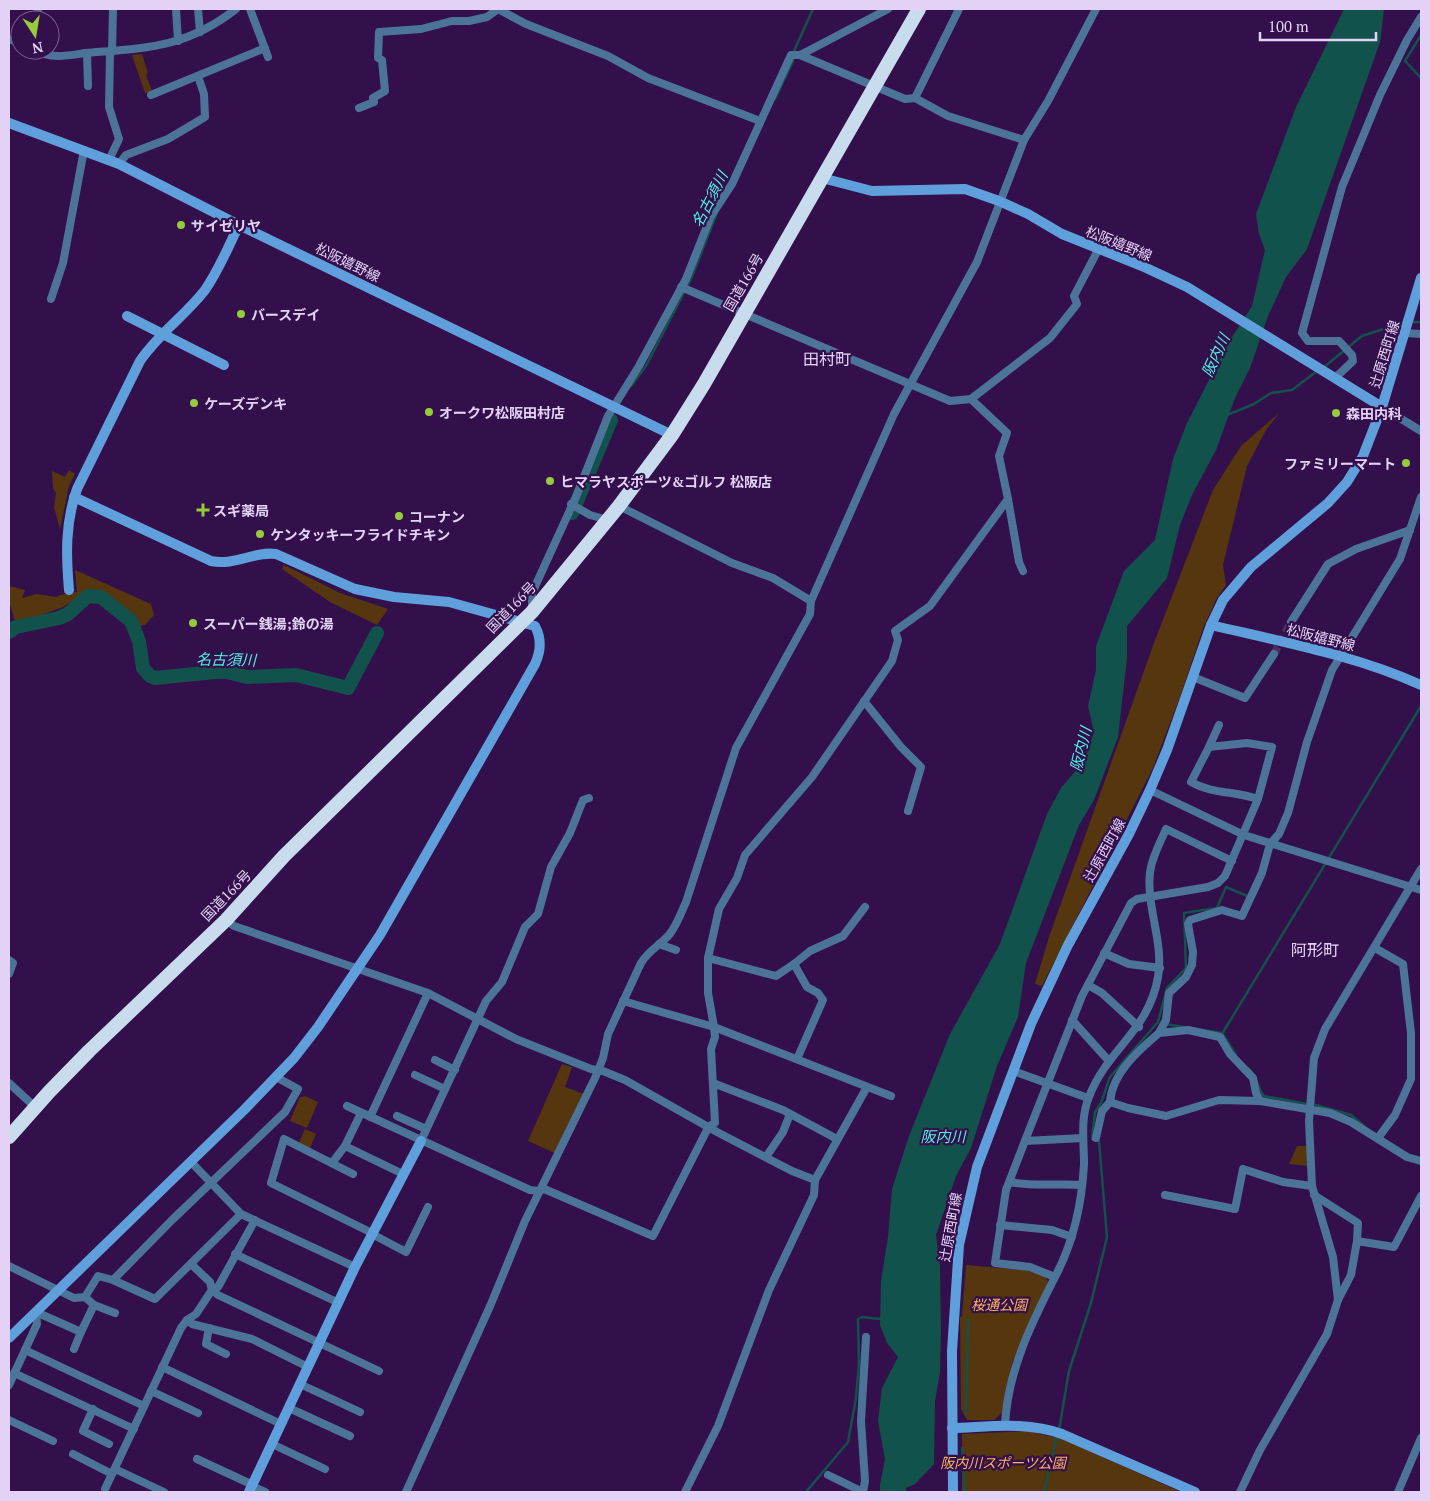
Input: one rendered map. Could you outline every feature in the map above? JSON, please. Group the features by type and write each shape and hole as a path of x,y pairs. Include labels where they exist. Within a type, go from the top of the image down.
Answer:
{"highway":[{"name":"国道166号","path":"9,1137 103,1037 226,920 284,856 518,623 532,612 608,520 672,435 704,384 873,86 919,9"}],"main road":[{"name":"松阪嬉野線","path":"9,123 114,162 239,225 672,435"},
{"name":"松阪嬉野線","path":"822,178 872,191 965,189 999,201 1028,214 1062,234 1142,266 1188,287 1382,407"},
{"path":"69,590 66,541 74,497 140,361 161,333 204,290 215,274 239,225"},
{"name":"辻原西町線","path":"953,1492 952,1351 959,1245 977,1167 1013,1071 1045,990 1129,834 1168,750 1211,625 1223,600 1240,577 1320,511 1346,482 1370,443 1421,278"},
{"path":"127,316 224,365"},
{"path":"9,1338 276,1077 318,1027 358,969 397,907 536,664 540,648 539,633 536,626 518,623 495,614 450,602 394,597 355,590 276,554 262,554 227,563 210,561 74,497"},
{"name":"松阪嬉野線","path":"1211,625 1341,656 1421,685"},
{"path":"251,1488 355,1267 421,1141"},
{"path":"952,1428 1030,1426 1059,1433 1195,1492"}],"street":[{"path":"113,9 109,106 119,139 114,162"},
{"path":"176,9 178,41"},
{"path":"198,9 200,32"},
{"path":"60,56 139,50 178,41 200,32 236,9"},
{"path":"250,9 268,57"},
{"path":"359,108 374,102 373,98 385,91 382,60 378,58 379,32 421,29 452,21 469,21 488,17 498,9 526,24 608,56 648,78 760,121"},
{"path":"532,612 532,593 574,505 608,416 684,288 711,216 732,184 760,121 797,55 888,9"},
{"path":"915,98 959,9"},
{"path":"406,1492 541,1190 591,1086 603,1058 608,1034 647,954 676,925 686,902 736,748 810,614 811,601 894,414 977,262 1024,140 1048,101 1096,9"},
{"path":"1335,378 1353,361 1352,355 1343,343 1339,341 1308,341 1302,333 1345,179 1380,95 1407,40 1421,17"},
{"path":"151,95 265,48"},
{"path":"87,53 88,86"},
{"path":"797,55 905,99 915,98 948,116 1024,140"},
{"path":"114,162 126,155 168,139 205,117 204,94 198,76"},
{"path":"51,299 63,263 84,150"},
{"path":"684,288 950,401 971,399 1050,338 1077,304 1074,296 1098,250"},
{"path":"1405,333 1421,334"},
{"path":"971,399 1007,433 999,456 1019,562 1023,571"},
{"path":"1382,407 1421,431"},
{"path":"1096,1138 1102,1112 1110,1102 1112,1090 1118,1076 1162,1026 1169,993 1186,978 1192,965 1193,952 1188,924 1190,920 1222,910 1242,916 1262,873 1270,844 1279,834 1288,813 1307,742 1332,670 1400,559 1421,497"},
{"path":"347,1106 530,1190 541,1190 653,1236 709,1126 715,1123 711,1049 715,1037 708,993 708,958 719,909 737,878 745,855 812,776 892,661 898,640 895,631 930,606 1008,499"},
{"path":"574,505 608,520"},
{"path":"619,506 732,563 773,578 811,601"},
{"path":"1292,622 1328,564 1356,549 1410,530"},
{"path":"1193,677 1245,698 1274,654"},
{"path":"864,701 901,747 920,767 908,811"},
{"path":"1219,725 1191,782 1213,792 1242,793 1258,799"},
{"path":"1055,1277 1030,1267 995,1263 1006,1190 1072,1020 1104,953 1131,903 1137,899 1218,883 1232,862 1258,799 1272,747 1248,743 1209,747"},
{"path":"1150,790 1244,835 1411,885 1421,890"},
{"path":"421,1141 486,1001 502,982 525,927 538,914 551,867 570,833 583,800 589,798"},
{"path":"1005,1426 1009,1390 1016,1366 1072,1237 1082,1186 1084,1118 1088,1098 1108,1060 1138,1027 1151,1006 1160,968 1159,946 1151,897 1151,866 1166,830 1232,862"},
{"path":"1338,1300 1333,1257 1312,1186 1309,1110 1314,1058 1325,1029 1421,869"},
{"path":"708,958 776,976 810,951 843,936 865,906"},
{"path":"226,920 234,926 428,994 478,1020 561,1058 625,1080 675,1110 709,1126 766,1158 815,1180"},
{"path":"659,944 676,950"},
{"path":"1375,948 1403,964 1411,1033 1411,1079 1395,1115 1378,1138"},
{"path":"1104,953 1129,964 1160,968"},
{"path":"9,960 13,963 9,974"},
{"path":"794,964 807,987 818,993 823,1000 797,1059"},
{"path":"1088,985 1102,994 1138,1027"},
{"path":"370,1117 428,994"},
{"path":"624,1001 714,1027 891,1096"},
{"path":"1072,1020 1108,1060"},
{"path":"1162,1026 1220,1037 1230,1054 1253,1078 1260,1101"},
{"path":"435,1060 455,1070"},
{"path":"1013,1071 1088,1098"},
{"path":"415,1075 445,1089"},
{"path":"113,1280 284,1112 298,1089 276,1077"},
{"path":"713,1083 790,1114 838,1139"},
{"path":"9,1084 35,1108"},
{"path":"685,1492 718,1426 769,1290 814,1195 815,1180 867,1087"},
{"path":"1110,1102 1166,1116 1219,1100 1260,1101 1330,1113 1351,1122 1407,1157 1421,1161"},
{"path":"332,1163 345,1146 361,1113"},
{"path":"766,1158 783,1132 790,1114"},
{"path":"397,1116 426,1129"},
{"path":"1025,1141 1083,1138"},
{"path":"352,1174 284,1139 271,1183 406,1252 428,1207"},
{"path":"345,1146 403,1174"},
{"path":"191,1162 241,1214 355,1267"},
{"path":"1165,1195 1235,1209 1243,1169 1283,1182 1312,1186"},
{"path":"1010,1182 1028,1185 1063,1184 1082,1186"},
{"path":"1240,1492 1260,1450 1326,1334 1338,1300 1351,1275 1358,1223 1314,1195"},
{"path":"1357,1241 1394,1247 1421,1196"},
{"path":"84,1297 98,1276 113,1280 155,1299 241,1214"},
{"path":"105,1489 181,1328 187,1320 196,1314 212,1290 218,1287 255,1220"},
{"path":"1000,1224 1052,1230 1072,1237"},
{"path":"235,1254 339,1303"},
{"path":"191,1264 210,1282 212,1290 218,1295 379,1372"},
{"path":"9,1266 74,1298 84,1297 94,1305 115,1313"},
{"path":"74,1350 94,1305"},
{"path":"9,1384 37,1324 36,1312 81,1332"},
{"path":"187,1320 192,1324 252,1339 308,1367"},
{"path":"209,1328 206,1344 226,1354"},
{"path":"828,1475 863,1492 865,1481 861,1421 866,1337"},
{"path":"25,1350 144,1406"},
{"path":"162,1368 281,1424"},
{"path":"14,1373 134,1429"},
{"path":"300,1384 360,1412"},
{"path":"151,1391 198,1413"},
{"path":"289,1408 350,1436"},
{"path":"93,1409 83,1431 109,1444"},
{"path":"9,1420 53,1441"},
{"path":"1398,1492 1421,1438"},
{"path":"272,1444 325,1469"},
{"path":"73,1454 164,1492"},
{"path":"197,1459 251,1488 265,1492"}],"green space":[{"path":"142,54 148,73 146,75 152,91 145,93 132,55"},
{"path":"1279,413 1266,430 1247,466 1223,565 1226,585 1217,598 1204,626 1153,768 1042,986 1035,984 1049,937 1154,643 1213,490 1241,446"},
{"path":"69,470 75,474 69,486 60,529 54,507 56,493 53,488 52,471 65,477"},
{"path":"284,565 340,593 388,609 377,625 330,602 282,569"},
{"path":"75,570 151,604 154,615 145,625 138,626 112,597 96,590 87,592 63,607 16,625 9,601 9,586 25,590 22,598 36,594 57,597 77,592"},
{"path":"562,1064 572,1067 565,1087 584,1094 557,1154 528,1141"},
{"path":"305,1096 318,1102 307,1128 290,1121 300,1097"},
{"path":"305,1129 316,1134 310,1148 299,1143"},
{"path":"1297,1146 1308,1146 1309,1166 1289,1164"},
{"name":"桜通公園","path":"966,1265 1025,1270 1045,1276 1048,1282 1012,1363 1002,1413 994,1420 967,1420 961,1409 960,1317 962,1316"},
{"name":"阪内川スポーツ公園","path":"1027,1431 1062,1439 1181,1492 962,1492 962,1434"}],"water":[{"name":"阪内川","path":"1344,9 1384,9 1380,42 1307,249 1286,277 1268,316 1250,368 1235,398 1216,450 1192,495 1180,525 1167,578 1127,626 1127,658 1118,737 1094,800 1079,825 1026,963 1018,1017 997,1066 971,1148 956,1176 936,1235 940,1266 941,1333 940,1372 935,1401 934,1464 915,1484 906,1488 906,1492 880,1492 885,1459 878,1421 882,1388 898,1357 887,1343 880,1325 881,1281 888,1237 892,1189 909,1136 950,1034 1000,944 1047,814 1061,788 1084,761 1094,732 1088,706 1096,670 1096,646 1124,571 1155,540 1173,459 1187,423 1227,345 1252,306 1265,250 1259,234 1256,214 1296,107"}],"waterway":[{"name":"名古須川","path":"775,99 793,61 794,51 813,9"},
{"path":"1421,35 1405,61 1421,78"},
{"name":"名古須川","path":"631,386 646,366 691,279 717,213"},
{"path":"1324,367 1362,336 1405,322"},
{"path":"1410,322 1421,322"},
{"path":"1227,415 1254,404 1271,393 1292,390 1317,371"},
{"name":"名古須川","path":"572,513 611,420"},
{"name":"名古須川","path":"9,632 16,627 59,618 68,614 88,596 101,597 131,621 139,641 143,668 150,676 155,678 215,672 227,672 247,677 296,675 348,688 377,633"},
{"path":"1222,1034 1421,706"},
{"path":"1059,1430 1069,1371 1091,1303 1107,1237 1099,1141 1092,1139 1095,1112 1101,1103 1110,1077 1158,1022 1167,988 1186,968 1184,913 1217,908 1226,887 1247,896"},
{"path":"1165,1024 1222,1033 1236,1055"},
{"path":"1248,1068 1254,1075 1264,1096 1307,1104"},
{"path":"1316,1105 1351,1115 1364,1126"},
{"path":"806,1492 848,1442 856,1398 859,1363 858,1319 862,1317 880,1319"},
{"path":"966,1414 968,1319"},
{"path":"1044,1492 1057,1435"},
{"path":"962,1448 965,1492"}],"tunnel":[{"path":"1274,654 1291,622"}],"place":[{"name":"サイゼリヤ","path":"181,225"},
{"name":"バースデイ","path":"241,314"},
{"name":"ケーズデンキ","path":"194,403"},
{"name":"オークワ松阪田村店","path":"429,412"},
{"name":"森田内科","path":"1336,413"},
{"name":"ファミリーマート","path":"1406,463"},
{"name":"ヒマラヤスポーツ&ゴルフ 松阪店","path":"550,481"},
{"name":"スギ薬局","path":"203,510"},
{"name":"コーナン","path":"399,516"},
{"name":"ケンタッキーフライドチキン","path":"260,534"},
{"name":"スーパー銭湯;鈴の湯","path":"193,623"}],"district":[{"name":"田村町","path":"827,359"},
{"name":"阿形町","path":"1315,950"}]}
